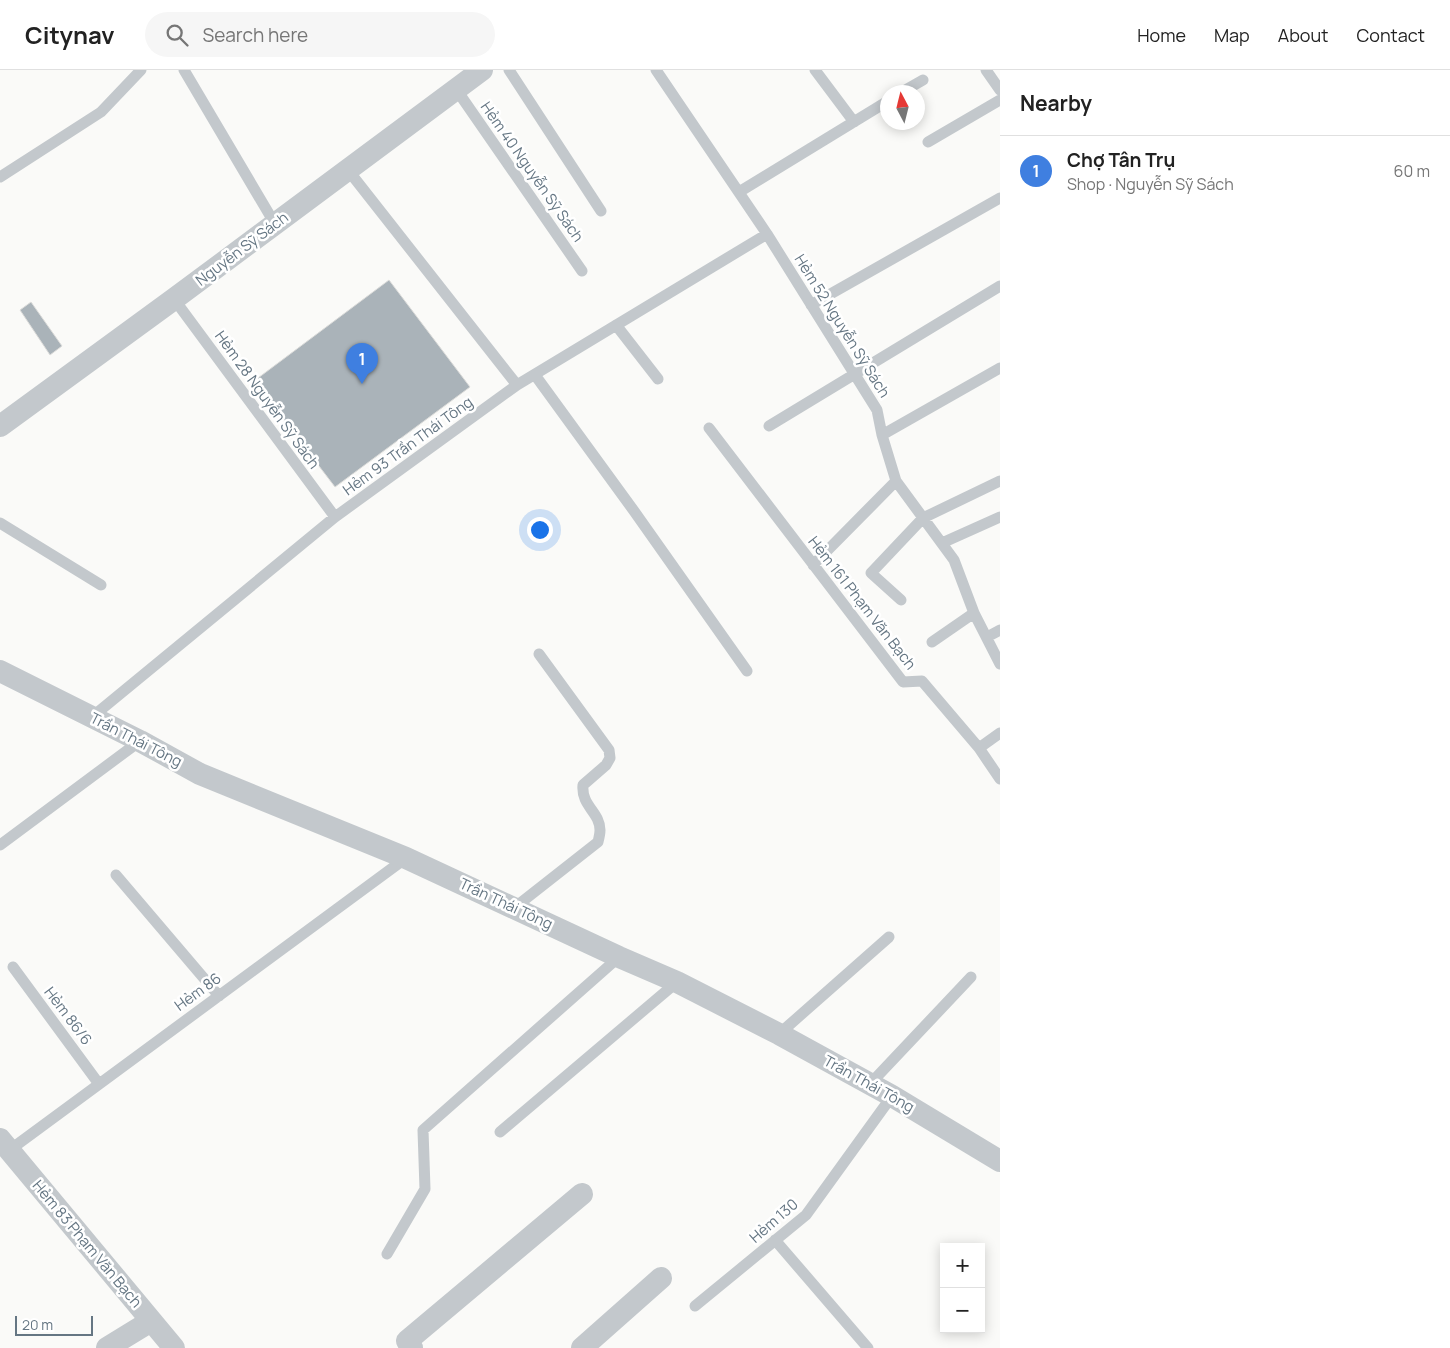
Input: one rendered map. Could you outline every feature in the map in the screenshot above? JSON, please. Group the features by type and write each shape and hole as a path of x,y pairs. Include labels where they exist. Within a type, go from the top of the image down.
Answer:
{"street":[{"name":"Nguyễn Sỹ Sách","path":"0,426 174,300 482,70"},
{"name":"Trần Thái Tông","path":"0,671 140,741 200,774 406,858 677,982 779,1034 892,1096 999,1159"},
{"name":"Hẻm 83 Phạm Văn Bạch","path":"3,1149 174,1348"},
{"path":"412,1348 407,1341 582,1194"},
{"path":"582,1348 661,1278"},
{"path":"107,1348 151,1321"}],"lane":[{"path":"0,176 100,112 141,70"},
{"path":"184,70 275,224"},
{"path":"509,70 601,212"},
{"name":"Hẻm 52 Nguyễn Sỹ Sách","path":"656,70 767,234 877,410 882,435 896,481 954,560 974,613 1000,664"},
{"path":"815,70 854,122"},
{"path":"986,70 1000,90"},
{"path":"914,85 923,80"},
{"name":"Hẻm 40 Nguyễn Sỹ Sách","path":"456,89 582,271"},
{"path":"928,142 1000,100"},
{"path":"739,192 880,106"},
{"path":"348,170 517,385"},
{"path":"812,305 999,202"},
{"name":"Hẻm 93 Trần Thái Tông","path":"92,717 335,517 517,385 767,234"},
{"path":"770,426 854,373 1000,286"},
{"name":"Hẻm 28 Nguyễn Sỹ Sách","path":"174,300 335,517"},
{"path":"616,326 658,379"},
{"path":"882,435 1000,368"},
{"path":"535,375 747,671"},
{"name":"Hẻm 161 Phạm Văn Bạch","path":"709,428 903,682 922,681 980,748 1000,779"},
{"path":"813,565 896,481"},
{"path":"901,600 872,573 923,518 1000,481"},
{"path":"942,543 1000,517"},
{"path":"0,523 101,585"},
{"path":"932,642 974,613"},
{"path":"987,637 1000,630"},
{"path":"514,908 598,842 600,830 598,820 585,800 583,785 606,765 610,758 609,750 539,654"},
{"path":"980,748 1000,733"},
{"path":"0,844 140,741"},
{"name":"Hẻm 86","path":"3,1149 99,1084 406,858"},
{"path":"116,875 219,996"},
{"path":"779,1034 889,937"},
{"path":"387,1254 425,1188 423,1130 619,957"},
{"name":"Hẻm 86/6","path":"13,967 99,1084"},
{"path":"870,1084 971,976"},
{"path":"500,1132 677,982"},
{"name":"Hẻm 130","path":"695,1306 806,1215 892,1096"},
{"path":"775,1240 868,1348"}],"building":[{"path":"389,280 470,387 335,487 254,381"},
{"path":"31,302 62,346 50,355 20,310"}],"place":[{"name":"Chợ Tân Trụ","path":"362,384"}]}
